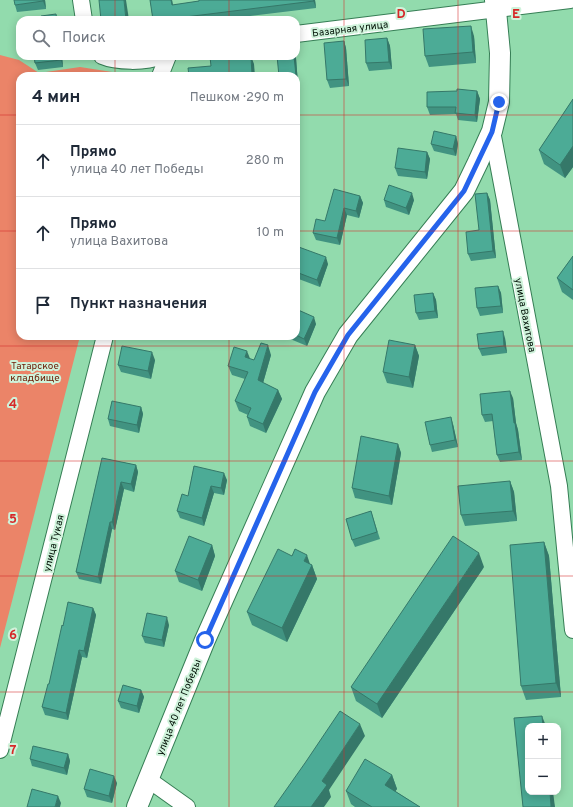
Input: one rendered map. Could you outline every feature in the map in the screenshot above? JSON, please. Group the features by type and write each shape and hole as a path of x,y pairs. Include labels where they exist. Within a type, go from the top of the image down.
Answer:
{"street":[{"path":"82,0 84,16"},
{"name":"Базарная улица","path":"300,33 496,4 570,0"},
{"name":"улица Вахитова","path":"496,4 500,53 499,102 492,132 559,486 573,630"},
{"path":"120,60 144,60"},
{"path":"162,72 166,60"},
{"name":"улица 40 лет Победы","path":"137,807 205,640 315,392 348,335 464,191 492,132"},
{"name":"улица Тукая","path":"0,750 104,340"},
{"path":"149,780 187,807"}],"green space":[{"name":"Татарское кладбище","path":"0,55 19,60 37,72 16,72 16,340 79,340 0,648"},
{"name":"Татарское кладбище","path":"80,67 112,72 46,72"}],"building":[{"path":"14,0 43,0 43,1 15,5"},
{"path":"99,0 124,0 126,16 101,16"},
{"path":"150,0 171,0 172,5 199,0 314,1 193,16 152,16"},
{"path":"56,14 56,16 41,16"},
{"path":"471,26 473,52 425,56 423,29"},
{"path":"387,38 389,62 366,63 365,40"},
{"path":"344,41 346,79 327,80 324,43"},
{"path":"35,60 61,60 35,63"},
{"path":"210,60 251,60 252,72 188,72 188,68 211,66"},
{"path":"277,60 294,60 296,72 279,72"},
{"path":"457,89 477,91 475,115 455,113 456,107 427,107 427,92 457,91"},
{"path":"573,99 573,146 560,165 539,150"},
{"path":"434,131 456,136 453,149 431,144"},
{"path":"398,148 427,152 425,172 395,168"},
{"path":"389,185 412,193 406,208 384,200"},
{"path":"334,189 360,196 356,211 344,208 337,238 313,233 316,219 325,221"},
{"path":"487,193 493,251 468,254 466,232 479,230 475,194"},
{"path":"300,247 326,257 317,280 300,274"},
{"path":"573,256 573,290 557,278"},
{"path":"498,286 501,306 477,308 475,288"},
{"path":"433,293 435,311 416,313 414,295"},
{"path":"300,311 314,317 304,339 300,337"},
{"path":"503,331 504,346 479,349 477,334"},
{"path":"389,340 415,345 409,377 383,372"},
{"path":"261,343 268,345 258,380 278,390 263,424 247,417 251,408 235,401 248,372 228,366 234,347 247,351 245,357 254,360"},
{"path":"122,346 152,352 148,371 118,365"},
{"path":"510,391 519,452 497,455 492,414 482,415 480,394"},
{"path":"112,401 141,407 137,425 108,419"},
{"path":"451,417 455,440 430,445 425,422"},
{"path":"361,436 398,444 389,496 352,488"},
{"path":"102,458 136,465 131,484 121,482 112,522 110,522 98,577 76,572"},
{"path":"194,466 224,473 221,488 211,486 202,518 177,511 182,494 188,496"},
{"path":"510,481 513,511 461,515 458,486"},
{"path":"371,511 377,532 352,540 346,519"},
{"path":"189,536 212,545 198,580 175,571"},
{"path":"453,536 479,553 377,704 351,687"},
{"path":"544,542 556,683 521,686 510,545"},
{"path":"278,549 292,556 295,549 307,555 304,561 312,565 282,628 247,612"},
{"path":"68,602 93,608 84,651 79,650 66,713 42,707 49,684"},
{"path":"147,613 167,617 162,640 142,636"},
{"path":"123,685 141,690 137,706 118,701"},
{"path":"340,711 360,724 322,781 327,785 311,807 274,807 305,763"},
{"path":"542,716 543,723 525,723 525,795 550,795 551,807 523,807 514,718"},
{"path":"33,746 68,754 64,768 30,759"},
{"path":"365,759 392,775 385,785 420,807 372,807 346,791"},
{"path":"90,769 114,776 109,796 84,789"},
{"path":"32,789 58,796 55,807 27,807"}],"route":[{"path":"205,640 315,392 348,335 464,191 492,132 499,102"}]}
